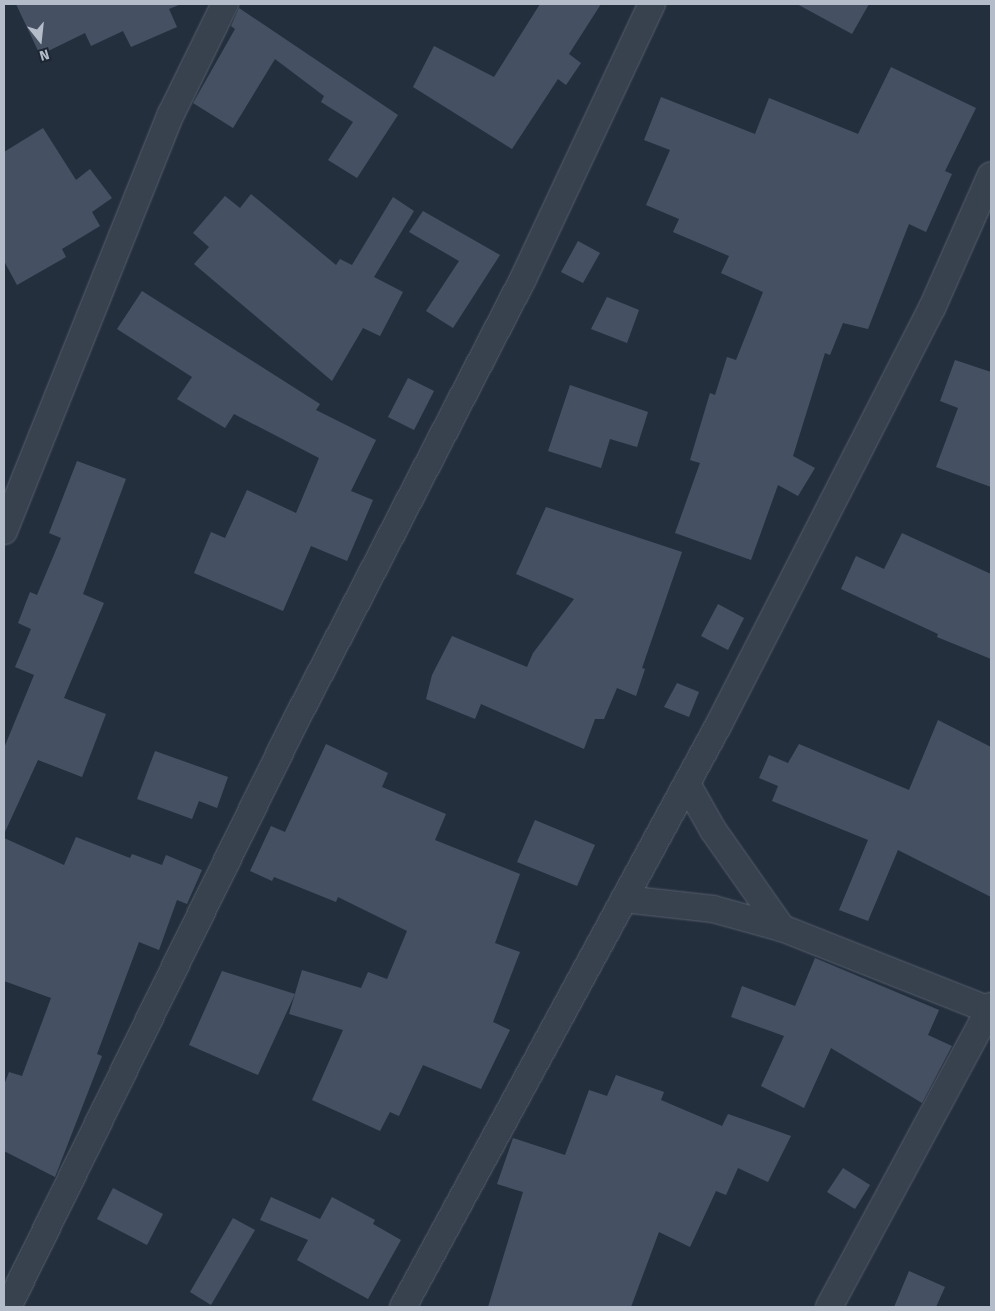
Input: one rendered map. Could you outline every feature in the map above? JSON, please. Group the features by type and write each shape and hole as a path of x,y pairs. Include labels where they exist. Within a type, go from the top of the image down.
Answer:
{"street":[{"path":"4,531 171,114 225,4"},
{"path":"8,1307 294,724 523,279 652,4"},
{"path":"403,1307 687,784 932,308 991,175"},
{"path":"687,784 713,830 782,928"},
{"path":"624,898 713,909 782,928 990,1008 829,1307"}],"building":[{"path":"16,4 181,4 169,9 177,27 131,47 123,31 91,46 85,33 40,55"},
{"path":"540,4 601,4 569,54 581,63 566,85 558,79 512,149 413,87 434,46 494,77"},
{"path":"797,4 869,4 852,34"},
{"path":"239,8 398,115 357,178 328,160 353,122 321,102 324,96 275,59 233,128 193,103 235,29 231,26"},
{"path":"891,67 976,108 945,171 952,174 926,232 909,224 868,329 843,323 830,355 825,353 793,456 815,468 798,496 778,485 751,560 675,533 700,463 690,460 710,393 715,395 727,357 736,360 763,292 721,273 729,256 673,232 679,219 646,205 670,150 644,140 661,97 755,134 769,98 858,134"},
{"path":"43,128 76,180 90,169 112,198 92,212 100,226 62,249 66,257 17,285 4,261 4,152"},
{"path":"251,194 336,265 340,259 352,265 393,197 414,211 374,277 403,292 380,336 363,328 332,381 194,264 209,247 193,233 225,196 240,208"},
{"path":"423,211 500,255 453,328 426,311 459,261 409,232"},
{"path":"578,241 600,253 583,283 561,272"},
{"path":"142,291 320,404 316,410 376,440 351,491 373,500 347,561 311,546 283,611 194,573 211,532 225,538 247,490 296,513 319,458 234,414 225,428 177,399 192,377 117,329"},
{"path":"607,297 639,310 627,343 591,329"},
{"path":"955,360 991,372 991,487 936,467 958,408 940,401"},
{"path":"408,378 434,391 414,430 388,417"},
{"path":"570,385 648,412 637,447 610,439 601,468 548,451"},
{"path":"77,461 126,479 83,594 104,603 64,698 106,714 82,777 38,760 4,834 4,748 34,675 15,667 31,629 18,623 30,592 37,595 61,538 49,533"},
{"path":"546,507 682,552 642,668 645,669 636,696 617,688 604,719 595,719 584,749 481,704 475,719 426,699 432,675 452,636 527,667 533,653 574,599 516,574"},
{"path":"902,533 991,574 991,659 937,637 938,634 841,589 856,556 884,569"},
{"path":"718,604 744,618 728,650 701,636"},
{"path":"677,683 699,692 689,717 664,707"},
{"path":"938,720 991,747 991,897 898,850 868,921 839,910 868,840 772,801 778,786 759,778 769,755 788,763 799,744 909,790"},
{"path":"326,744 388,773 382,787 446,814 435,840 520,874 495,943 520,952 493,1022 510,1030 481,1089 423,1065 399,1116 390,1112 380,1131 312,1100 343,1030 289,1014 302,970 361,988 368,972 387,979 407,931 338,897 336,902 274,877 272,881 250,871 271,826 285,832"},
{"path":"155,751 228,777 217,808 199,801 192,819 137,799"},
{"path":"535,820 595,845 577,886 517,862"},
{"path":"76,837 130,858 132,854 162,865 166,855 202,870 187,904 177,900 159,950 139,942 97,1054 102,1056 55,1177 4,1151 4,1085 9,1072 22,1076 51,998 4,981 4,838 64,865"},
{"path":"815,958 939,1010 928,1035 952,1046 922,1103 831,1048 804,1108 761,1086 784,1036 731,1017 742,986 795,1006"},
{"path":"222,971 295,994 258,1075 189,1045"},
{"path":"616,1075 664,1092 661,1100 722,1126 728,1114 791,1136 768,1182 738,1168 726,1195 716,1191 690,1247 659,1232 631,1307 488,1307 523,1192 497,1184 513,1138 565,1155 589,1090 607,1096"},
{"path":"843,1168 870,1185 855,1209 827,1192"},
{"path":"113,1188 163,1214 147,1245 97,1219"},
{"path":"271,1197 320,1219 332,1197 375,1220 373,1224 401,1240 368,1299 297,1260 308,1240 260,1220"},
{"path":"233,1218 255,1230 211,1305 190,1292"},
{"path":"909,1271 945,1287 936,1307 894,1307"}]}
